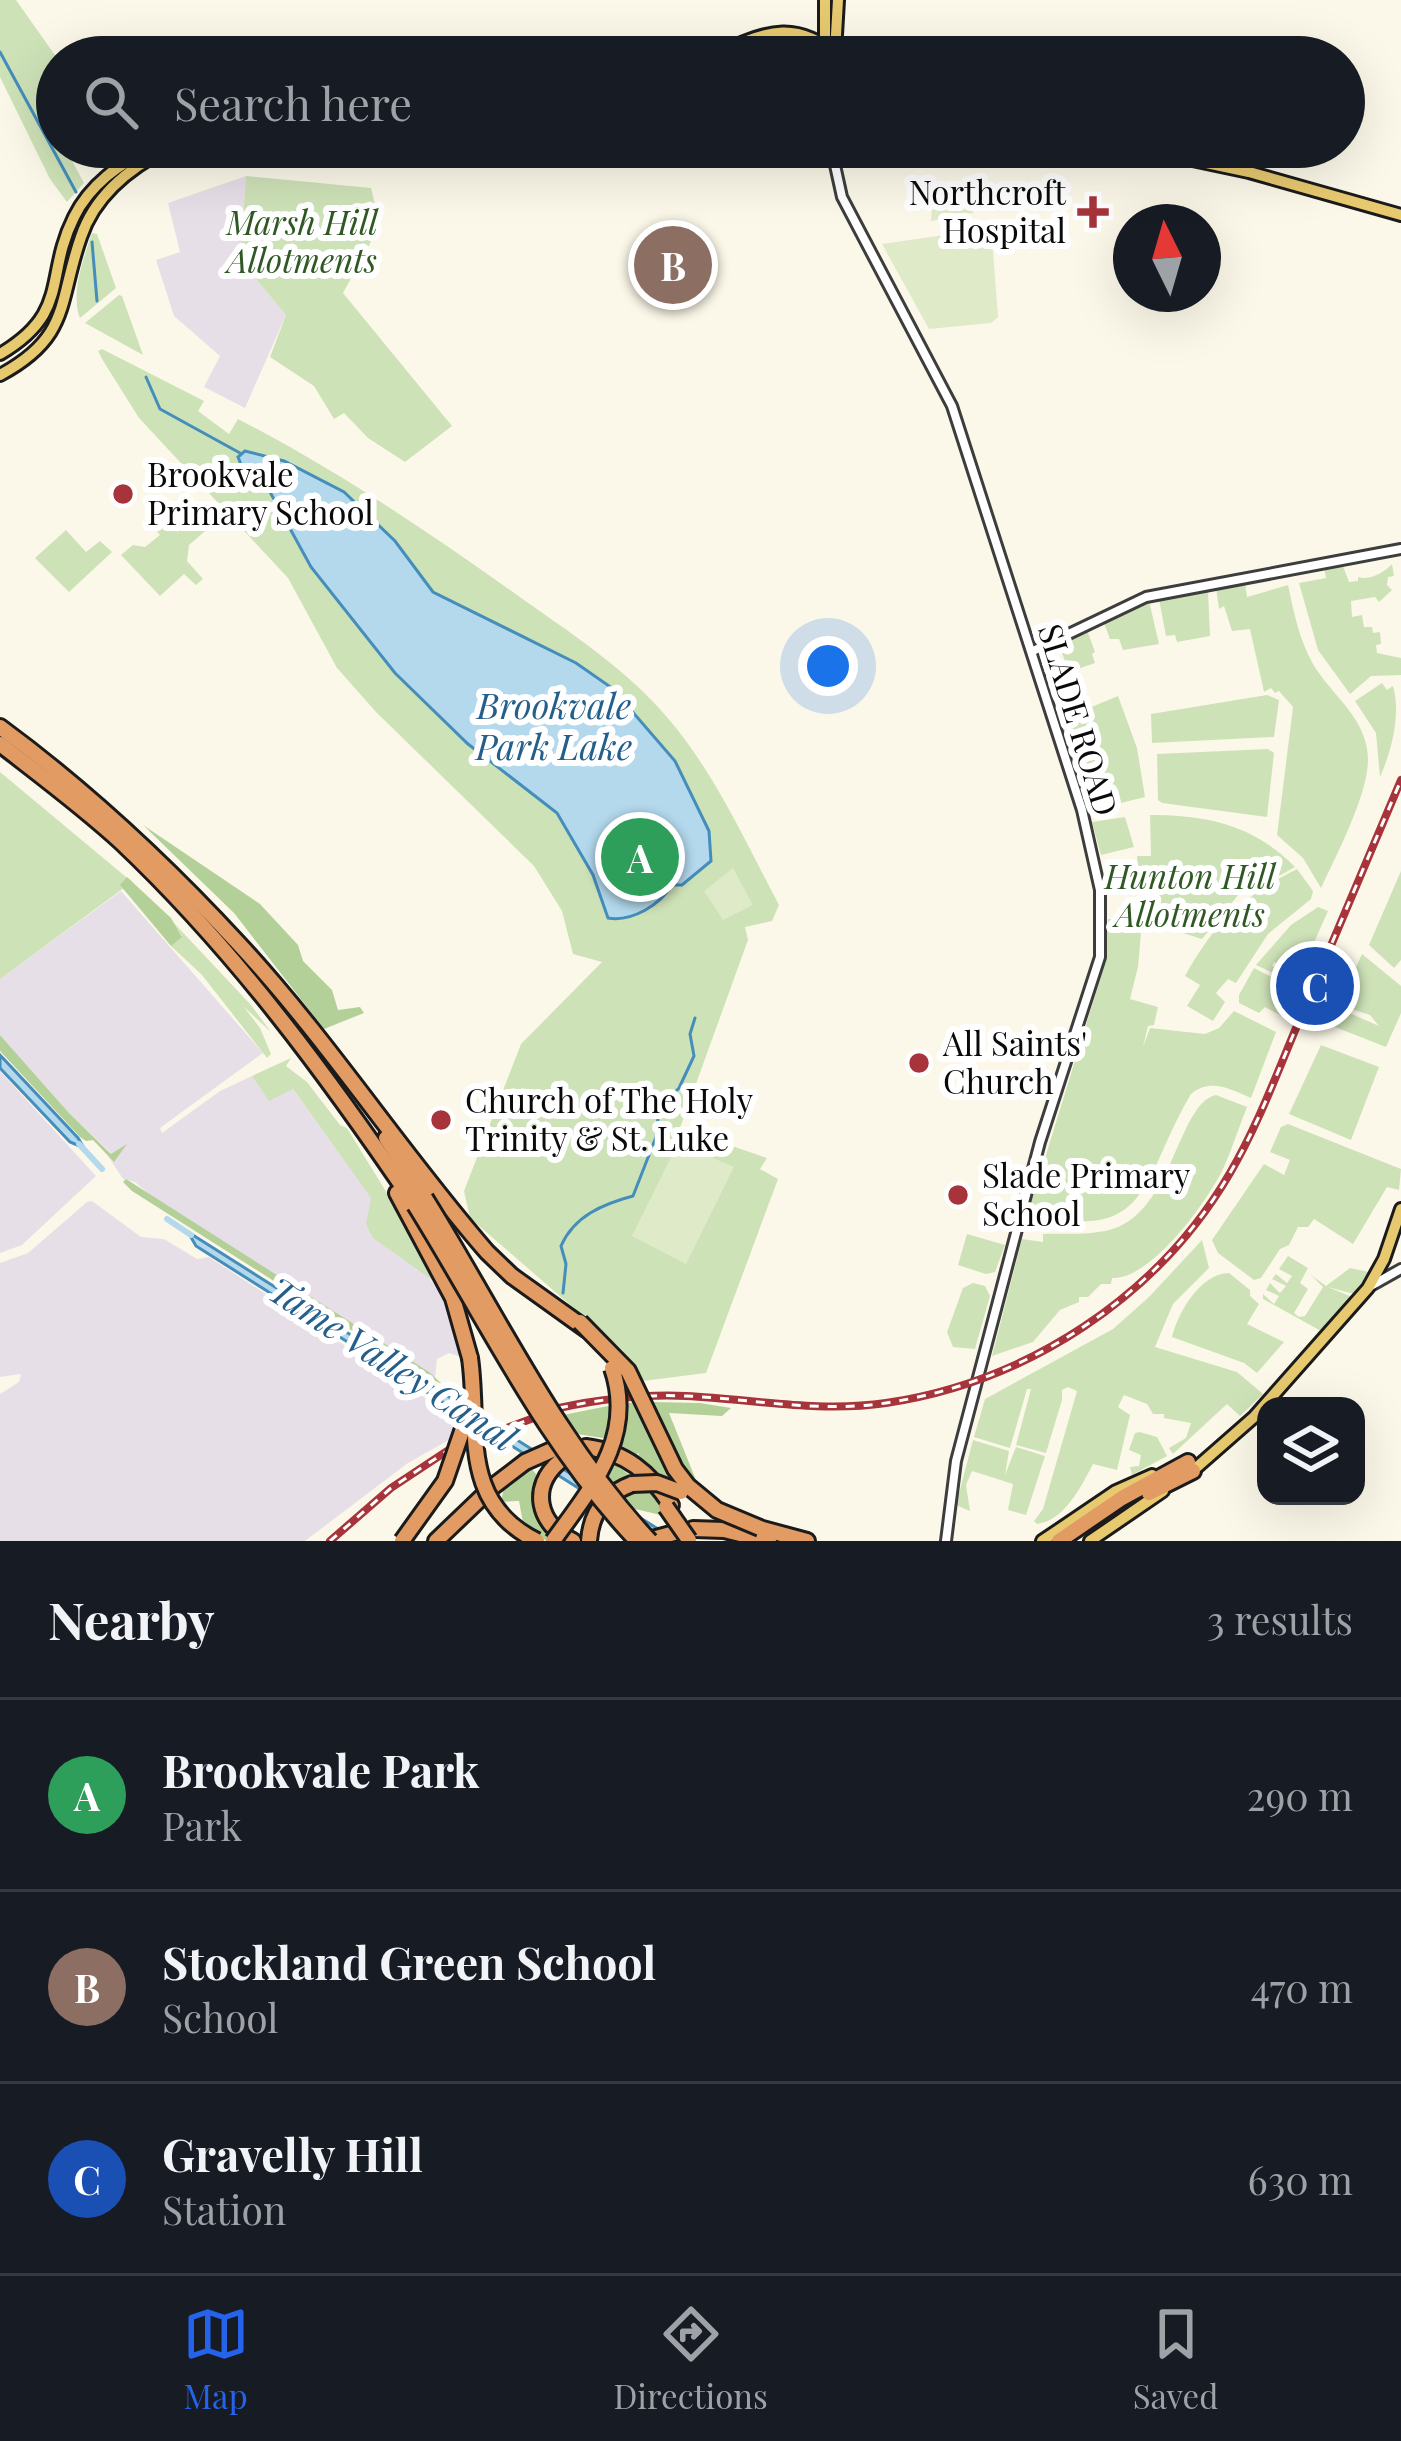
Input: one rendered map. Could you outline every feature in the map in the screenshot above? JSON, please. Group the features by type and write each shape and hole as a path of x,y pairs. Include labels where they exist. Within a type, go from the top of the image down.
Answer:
{"highway":[{"path":"0,728 68,779 241,945 421,1201 545,1423 597,1496 644,1541 730,1531 803,1540"},
{"path":"0,744 120,842 189,911 347,1092 421,1201 470,1358 474,1450 481,1480 505,1518 537,1541"},
{"path":"421,1201 503,1268 580,1322 628,1371 688,1486 720,1512 764,1534"},
{"path":"553,1541 603,1470 619,1424 619,1393 612,1368 580,1322"},
{"path":"402,1541 439,1492 456,1457 469,1408 470,1358"},
{"path":"593,1451 634,1472 668,1506 685,1535"},
{"path":"436,1541 525,1462 556,1455 542,1487 543,1513 555,1530 573,1541"},
{"path":"1059,1541 1122,1498 1190,1466"},
{"path":"1074,1541 1190,1466"},
{"path":"589,1541 595,1514 606,1498 623,1487 645,1482 674,1488 764,1534"}],"main road":[{"path":"825,0 828,36"},
{"path":"833,36 838,0"},
{"path":"764,36 815,28 825,20"},
{"path":"798,32 804,36"},
{"path":"0,354 39,324 56,288 69,227 85,198 118,168"},
{"path":"0,375 23,362 49,336 63,310 81,236 98,203 139,168"},
{"path":"1227,168 1401,215"},
{"path":"1090,1541 1234,1436 1368,1288 1401,1209"},
{"path":"1042,1541 1116,1491 1190,1466"}],"street":[{"name":"SLADE ROAD","path":"833,168 842,197 952,406 1033,651 1098,870 1102,908 1100,957 1040,1142 956,1460 946,1541"},
{"path":"1033,651 1146,597 1401,549"},
{"path":"1368,1288 1401,1269"}],"shaded area":[{"path":"246,176 240,260 286,315 245,408 204,387 220,356 174,316 156,260 180,252 168,203"},
{"path":"121,891 263,1053 160,1128 162,1133 220,1091 252,1076 269,1100 292,1088 443,1297 461,1357 449,1353 437,1359 435,1378 135,1182 123,1179 108,1156 111,1153 0,1035 0,979"},
{"path":"0,1071 96,1176 22,1245 0,1253"},
{"path":"92,1201 141,1237 164,1239 197,1259 209,1257 462,1422 456,1436 408,1463 305,1541 0,1541 0,1394 19,1382 21,1374 0,1377 0,1263 28,1253"}],"green space":[{"path":"0,0 16,0 41,36 36,36 36,150 0,77"},
{"path":"45,168 76,168 84,183 67,202"},
{"name":"Marsh Hill Allotments","path":"246,176 371,188 380,225 343,293 452,426 405,462 368,438 344,413 334,419 314,386 270,357 286,315 240,260"},
{"path":"933,192 973,197 973,213 931,221"},
{"path":"965,232 987,237 993,251 998,317 991,323 929,329 882,244"},
{"path":"92,233 97,234 116,288 80,318 77,287"},
{"path":"122,296 143,355 85,323"},
{"path":"98,351 204,401 198,411 229,434 238,419 346,480 556,623 650,698 714,783 779,905 772,921 745,927 748,940 680,1128 767,1158 760,1169 778,1179 706,1373 643,1381 622,1350 470,1218 464,1191 521,1044 602,962 573,954 562,911 534,866 337,668 288,578 139,418 102,359"},
{"path":"207,502 221,517 189,545 187,561 203,579 196,585 184,574 160,596 121,555 133,545 145,547 160,535 152,525 162,515 178,532"},
{"path":"66,530 86,552 100,541 112,552 69,592 35,558"},
{"path":"1392,564 1394,576 1388,577 1387,585 1392,590 1379,602 1375,597 1351,601 1352,617 1362,615 1364,627 1380,632 1377,653 1401,658 1401,675 1371,676 1350,694 1318,650 1299,583 1326,578 1324,568 1343,566 1349,582 1358,581"},
{"path":"1245,583 1247,597 1288,585 1308,655 1355,719 1366,744 1363,789 1321,888 1303,858 1277,835 1293,707 1279,691 1264,692 1250,629 1232,631 1224,606 1219,609 1216,588"},
{"path":"1208,590 1210,636 1177,642 1175,635 1166,636 1159,599"},
{"path":"1149,601 1159,644 1123,650 1119,639 1110,639 1104,623"},
{"path":"1087,630 1095,663 1069,672 1059,645"},
{"path":"1382,683 1387,690 1393,686 1396,720 1380,777 1376,733 1355,701"},
{"path":"1267,695 1279,700 1274,737 1152,743 1151,714"},
{"path":"1118,696 1137,748 1145,797 1121,803 1118,789 1085,799 1060,720"},
{"path":"1268,749 1274,753 1267,817 1158,800 1157,754"},
{"path":"0,772 132,882 0,979"},
{"name":"Hunton Hill Allotments","path":"1150,815 1228,825 1263,841 1295,867 1256,889 1223,871 1239,894 1202,939 1160,926 1142,913 1137,856 1151,856"},
{"path":"1125,817 1134,847 1101,855 1092,822"},
{"path":"143,825 260,904 298,945 303,961 332,990 338,1010 360,1007 364,1013 324,1029 234,913"},
{"path":"733,868 753,905 723,920 704,891"},
{"path":"1297,869 1313,891 1311,899 1268,934 1236,983 1228,979 1216,993 1225,1002 1213,1021 1187,1006 1200,985 1185,976 1207,940 1245,901"},
{"path":"1401,871 1401,960 1394,968 1369,945"},
{"path":"127,877 171,918 182,937 171,946 120,885"},
{"path":"1318,907 1328,911 1300,974 1284,960 1272,966 1290,976 1288,980 1256,965 1291,925"},
{"path":"1108,919 1142,921 1130,999 1158,1007 1154,1025 1148,1026 1143,1047 1150,1028 1205,1034 1219,1028 1234,1011 1276,1032 1251,1098 1213,1086 1191,1094 1150,1177 1121,1212 1099,1220 1069,1221 1028,1213 1103,970"},
{"path":"173,922 271,1032 244,1007 260,1028 271,1054 267,1058 202,975 171,946 182,936"},
{"path":"1362,954 1401,986 1401,1013 1386,1047 1330,1025 1338,1008 1379,1026 1370,1015 1339,1005"},
{"path":"1254,968 1293,988 1282,1016 1265,1007 1259,1013 1239,1003"},
{"path":"0,1035 111,1154 127,1144 114,1162 93,1140 80,1137 0,1051"},
{"path":"1321,1045 1379,1067 1351,1140 1289,1114"},
{"path":"291,1058 286,1066 307,1082 347,1128 435,1282 373,1238 366,1224 371,1198 293,1089 269,1101 252,1076"},
{"path":"1216,1095 1247,1107 1215,1183 1176,1237 1144,1266 1112,1278 1111,1284 1101,1284 1088,1297 1079,1297 1079,1302 1060,1310 1033,1342 992,1356 1022,1239 1043,1242 1043,1234 1101,1232 1137,1215 1164,1177 1193,1116"},
{"path":"1288,1124 1401,1169 1399,1190 1387,1187 1353,1244 1314,1219 1308,1227 1298,1227 1289,1245 1254,1280 1218,1253 1212,1240 1264,1164 1284,1175 1290,1160 1270,1152 1281,1127"},
{"path":"678,1143 734,1167 686,1264 632,1236"},
{"path":"126,1179 442,1384 132,1191 123,1182"},
{"path":"967,1234 1005,1245 995,1272 986,1274 958,1265"},
{"path":"1202,1240 1209,1268 1173,1304 1155,1347 1237,1372 1263,1394 1240,1416 1227,1404 1173,1454 1169,1448 1186,1438 1191,1423 1153,1414 1147,1404 1124,1395 1118,1407 1130,1415 1117,1470 1093,1464 1063,1510 1037,1524 1034,1521 1043,1509 1077,1391 1062,1390 1046,1453 1016,1445 1031,1389 1027,1389 1010,1448 974,1437 985,1399 1113,1329"},
{"path":"1288,1256 1308,1268 1300,1283 1308,1289 1294,1313 1299,1317 1305,1316 1323,1287 1311,1275 1326,1286 1350,1268 1369,1272 1354,1294 1328,1287 1352,1297 1321,1331 1263,1299 1263,1294 1274,1304 1279,1296 1266,1290 1270,1283 1280,1293 1286,1286 1272,1279 1276,1274 1287,1283 1292,1276 1279,1269"},
{"path":"1229,1273 1259,1304 1247,1324 1284,1342 1257,1373 1244,1363 1172,1337 1200,1287"},
{"path":"973,1283 985,1286 990,1296 975,1349 953,1347 947,1332 963,1288"},
{"path":"639,1402 674,1476 671,1482 659,1479 637,1458 639,1453 633,1456 619,1450 626,1403"},
{"path":"653,1402 731,1408 722,1416 669,1413 700,1490 679,1461"},
{"path":"613,1405 609,1439 577,1434 563,1415"},
{"path":"1135,1433 1157,1437 1167,1456 1132,1475 1130,1467 1139,1466 1141,1455 1129,1450"},
{"path":"973,1440 1009,1451 1005,1475 1016,1447 1045,1456 1026,1515 1008,1510 1013,1484 972,1471 966,1485 970,1511 956,1505"},
{"path":"614,1463 651,1492 665,1516 635,1509 607,1476"},
{"path":"530,1467 536,1474 535,1508 550,1537 547,1541 524,1528 519,1501 501,1502 504,1487"}],"water":[{"name":"Brookvale Park Lake","path":"245,451 284,461 344,492 395,541 433,592 576,663 612,688 675,761 709,831 711,861 682,885 672,885 644,910 608,918 593,875 557,813 468,744 395,673 311,567 264,481 242,467 238,457"},
{"path":"0,1055 84,1148 70,1142 0,1068"},
{"path":"188,1232 677,1541 662,1541 196,1246"}],"waterway":[{"path":"0,52 36,118"},
{"path":"63,168 76,192"},
{"path":"92,242 97,301"},
{"path":"146,377 160,409 240,453"},
{"path":"563,1293 566,1264 561,1246 591,1213 633,1196 656,1137 659,1109 679,1088 694,1056 690,1034 695,1018"},
{"name":"Tame Valley Canal","path":"79,1144 102,1169"},
{"name":"Tame Valley Canal","path":"167,1219 191,1235"}],"railway":[{"path":"559,1408 654,1396 811,1406 886,1403 989,1376 1038,1354 1127,1295 1200,1218 1241,1153 1401,780"},
{"path":"482,1437 531,1419"},
{"path":"330,1541 391,1488 447,1451"}],"place":[{"name":"Northcroft Hospital","path":"1093,212"},
{"name":"Stockland Green School","path":"673,265"},
{"name":"Brookvale Primary School","path":"123,494"},
{"name":"Brookvale Park","path":"640,857"},
{"name":"Gravelly Hill","path":"1315,986"},
{"name":"All Saints' Church","path":"919,1063"},
{"name":"Church of The Holy Trinity & St. Luke","path":"441,1120"},
{"name":"Slade Primary School","path":"958,1195"}]}
